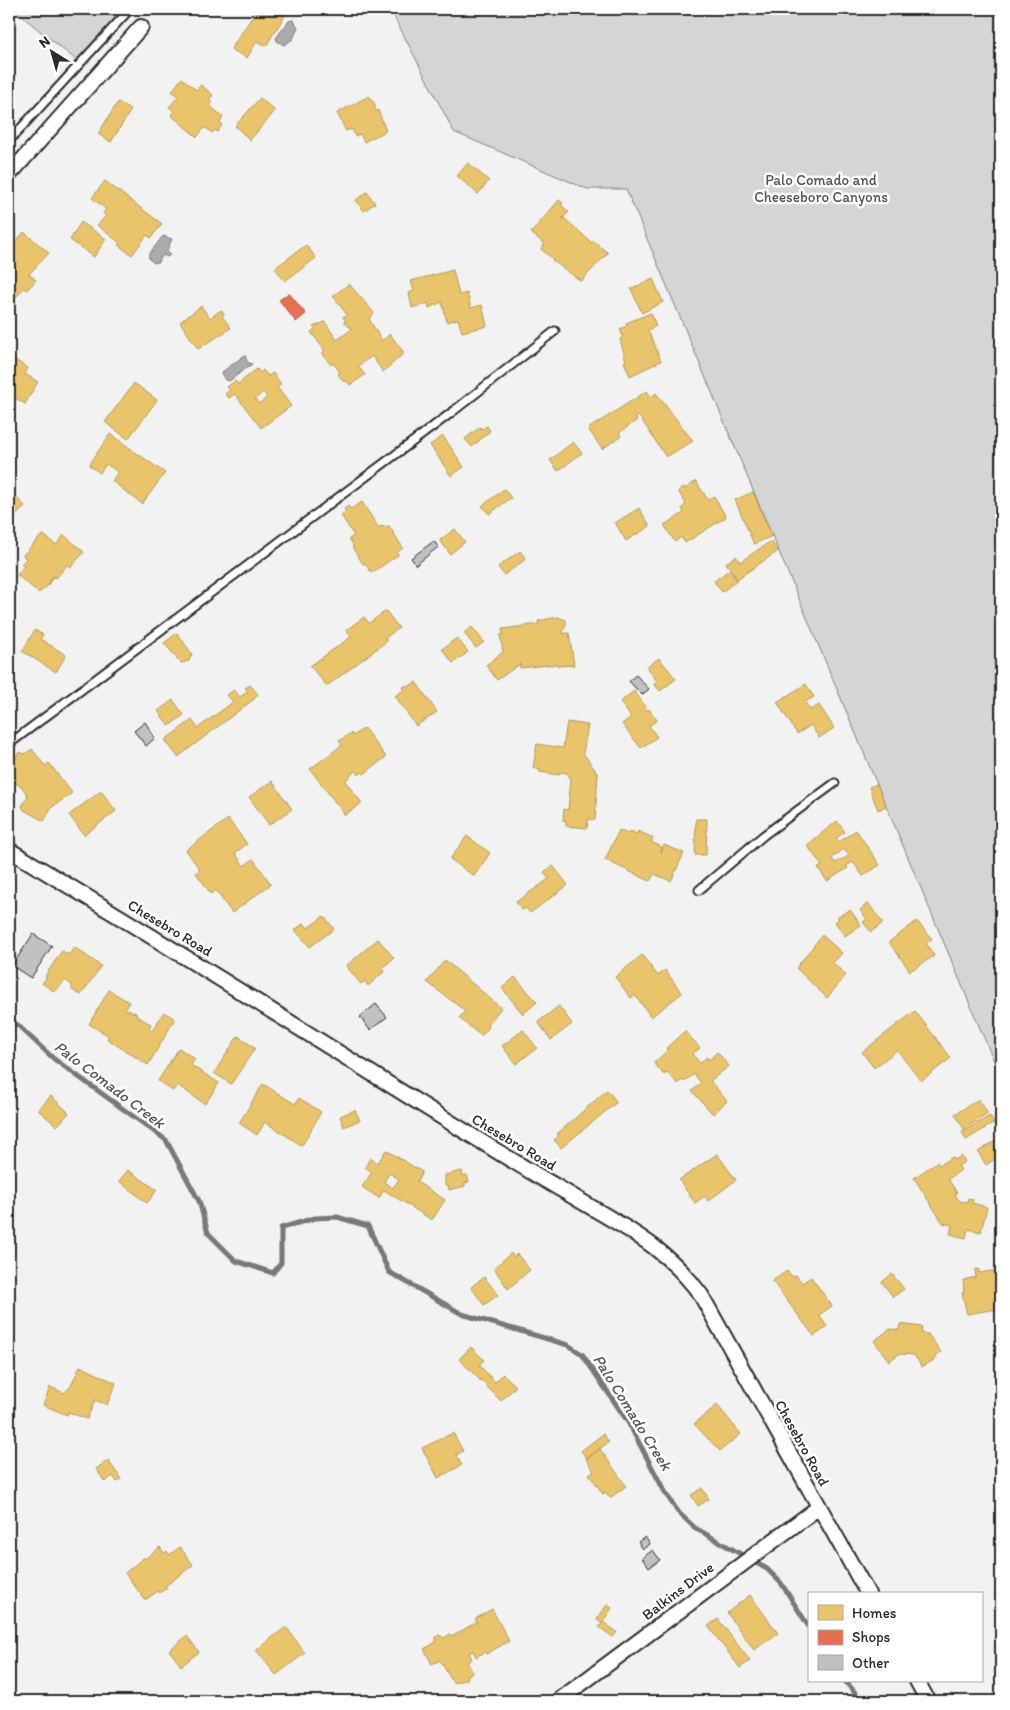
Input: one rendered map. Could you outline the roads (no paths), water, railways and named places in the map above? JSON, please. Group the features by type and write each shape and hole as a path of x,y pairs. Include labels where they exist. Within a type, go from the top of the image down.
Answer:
{"street":[{"path":"9,175 141,27"},
{"name":"Chesebro Road","path":"9,850 227,982 500,1153 645,1238 670,1259 685,1273 701,1296 867,1592"},
{"name":"Balkins Drive","path":"558,1701 819,1507"},
{"path":"917,1682 928,1701"}],"lane":[{"path":"9,141 130,9"},
{"path":"9,744 451,413 555,331"},
{"path":"699,890 764,835 835,783"}],"waterway":[{"name":"Palo Comado Creek","path":"9,1017 54,1059 166,1140 199,1201 208,1233 236,1261 273,1273 281,1263 281,1228 315,1218 337,1217 368,1226 389,1272 462,1314 568,1345 582,1354 628,1422 666,1494 678,1512 695,1528 767,1569 781,1583 808,1625"},
{"name":"Palo Comado Creek","path":"846,1682 857,1695 868,1701"}],"park label":[{"name":"Palo Comado and Cheeseboro Canyons","path":"821,188"}]}
